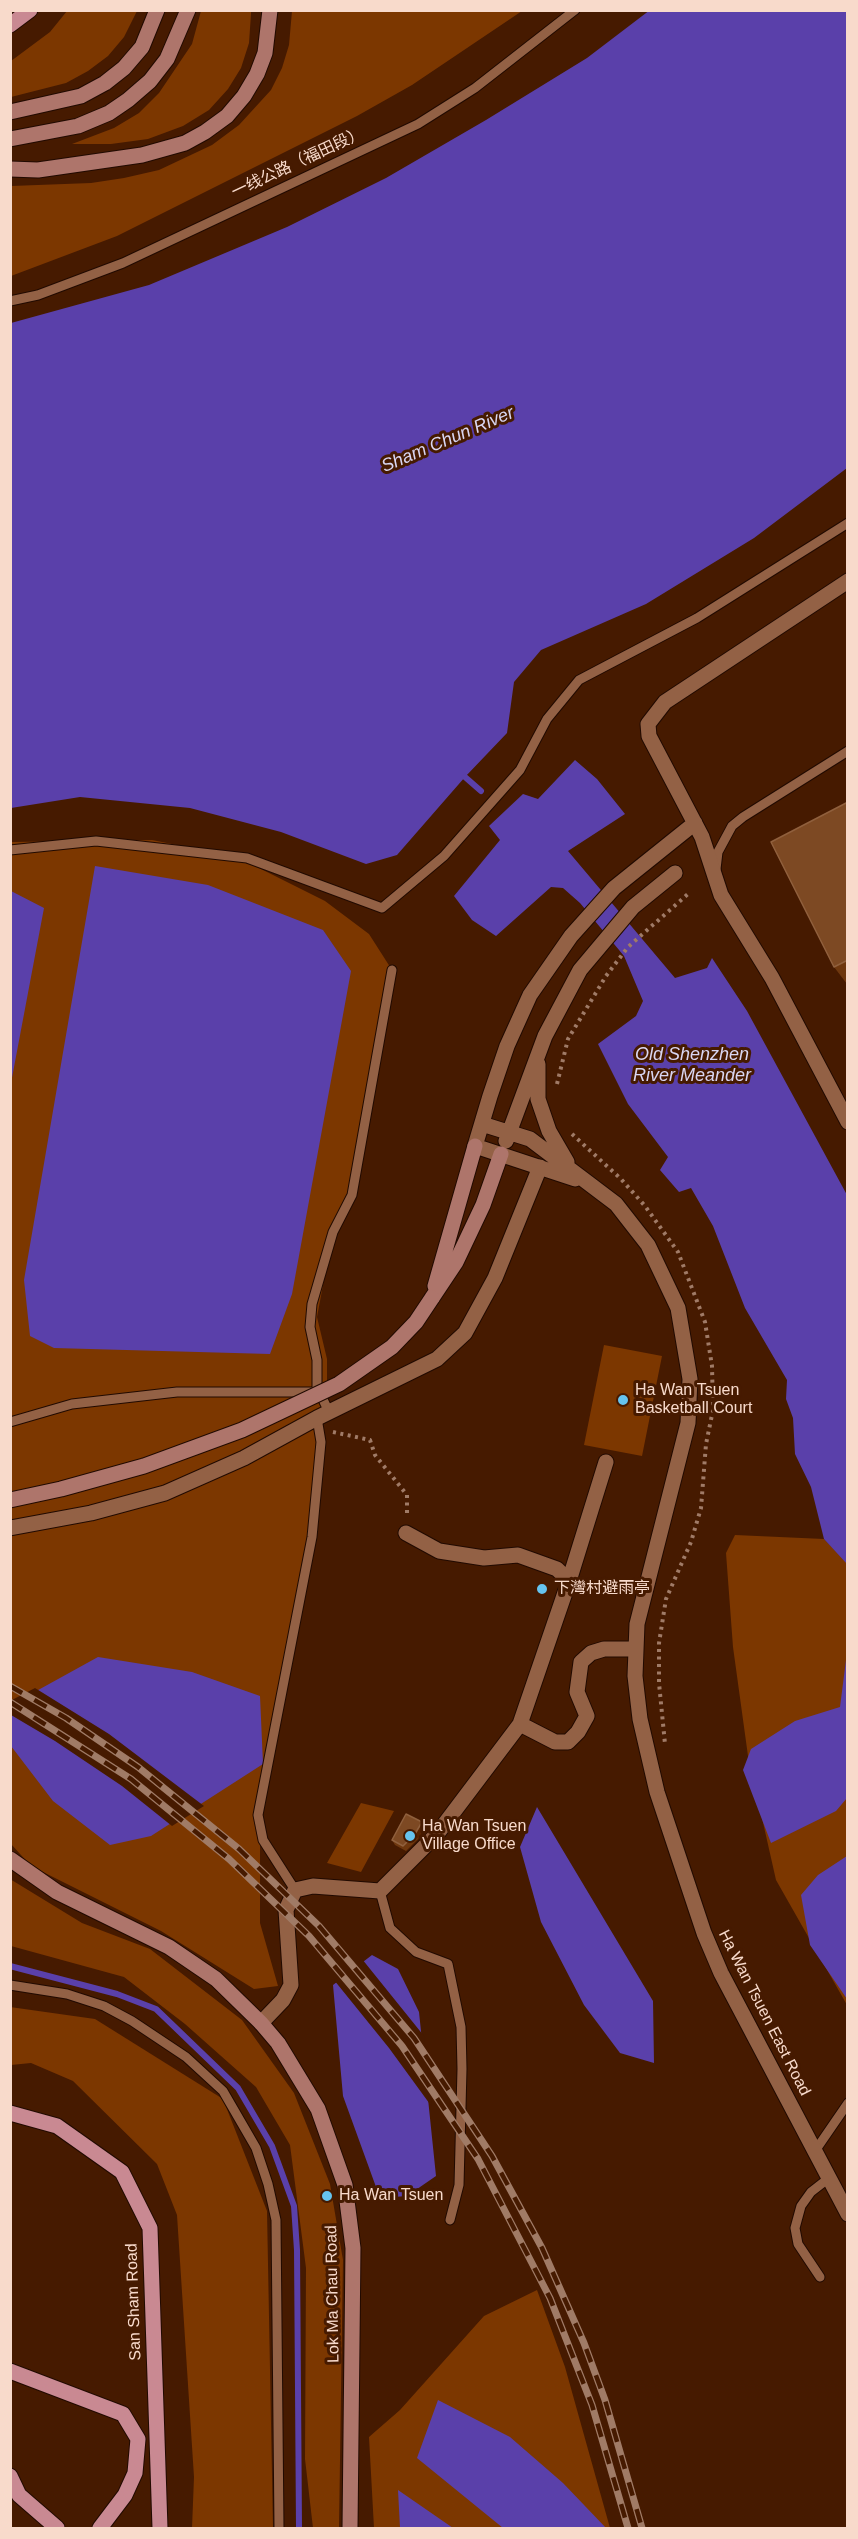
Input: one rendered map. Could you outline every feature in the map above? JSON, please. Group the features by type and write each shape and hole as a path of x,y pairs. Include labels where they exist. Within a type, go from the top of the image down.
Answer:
{"main road":[{"path":"10,25 30,10"},
{"name":"San Sham Road","path":"10,2113 57,2126 122,2172 150,2229 160,2529"},
{"path":"10,2371 123,2414 138,2439 135,2473 125,2495 100,2529"},
{"path":"10,2476 19,2495 57,2529"}],"street":[{"path":"10,111 81,96 105,83 124,68 142,47 157,10"},
{"path":"10,139 78,126 109,113 128,100 150,81 167,59 188,10"},
{"path":"10,169 69,166 142,155 185,143 227,116 244,96 257,74 265,53 270,10"},
{"path":"848,581 665,702 648,724 649,736 702,837 721,895 772,978 848,1122"},
{"path":"432,1298 459,1196 507,1046 530,995 592,911 614,888 694,823"},
{"path":"10,1500 144,1466 242,1430 339,1384 392,1347 416,1322 456,1262 483,1205 552,1019 580,970 633,907 675,873"},
{"path":"538,1052 538,1099 545,1120 564,1159 585,1181"},
{"path":"482,1124 530,1138 585,1181"},
{"path":"475,1146 585,1181"},
{"path":"10,1528 91,1513 165,1493 244,1458 323,1415 437,1359 465,1333 495,1278 540,1167"},
{"name":"Ha Wan Tsuen East Road","path":"585,1181 616,1204 648,1245 663,1272 678,1308 690,1378 688,1423 642,1603 634,1649 640,1719 657,1792 688,1893 721,1973 848,2214"},
{"path":"261,2023 283,2000 291,1985 286,1910 295,1890 312,1886 380,1891 437,1834 520,1724 569,1581 606,1462"},
{"path":"406,1533 439,1551 484,1558 518,1555 557,1569 569,1581"},
{"path":"520,1724 555,1742 568,1742 578,1732 587,1716 577,1692 581,1662 591,1653 604,1649 634,1649"},
{"name":"Lok Ma Chau Road","path":"10,1859 57,1892 143,1934 216,1979 261,2023 292,2064 318,2109 338,2159 348,2205 354,2273 350,2529"}],"lane":[{"name":"一线公路（福田段）","path":"10,301 38,295 123,263 418,124 475,88 575,10"},
{"path":"10,850 96,841 248,858 382,908 444,856 500,794 520,770 547,719 579,680 697,618 848,523"},
{"path":"721,895 717,881 718,852 732,826 743,816 848,751"},
{"path":"295,1890 263,1840 258,1815 312,1537 323,1415 317,1360 310,1326 312,1304 333,1232 352,1195 392,970"},
{"path":"10,1422 72,1404 177,1392 319,1392"},
{"path":"380,1891 390,1928 416,1952 448,1964 461,2027 459,2185 450,2220"},
{"path":"10,1985 67,1994 104,2006 132,2021 186,2057 223,2091 256,2148 268,2184 276,2220 279,2529"},
{"path":"815,2151 848,2103"},
{"path":"820,2277 798,2244 795,2228 801,2206 811,2192 829,2178"}],"path":[{"path":"556,1087 568,1039 606,976 628,947 688,894"},
{"path":"567,1129 579,1142"},
{"path":"350,1436 370,1440 375,1455 407,1495 406,1533"}],"shaded area":[{"path":"67,11 137,11 124,37 108,56 88,71 66,83 11,97 11,61 50,32"},
{"path":"201,11 251,11 249,43 241,68 228,89 209,110 183,126 148,139 111,144 72,144 114,128 139,113 159,93 192,44"},
{"path":"292,11 522,11 412,85 357,116 117,236 11,276 11,186 91,183 124,178 159,170 212,145 239,125 271,90 282,68 289,45"},
{"path":"152,840 237,857 325,901 369,934 392,970 352,1195 333,1232 317,1317 327,1359 327,1382 312,1537 260,1806 260,1923 278,1986 254,1989 161,1931 31,1866 11,1844 11,842"},
{"name":"Ha Wan Tsuen Basketball Court","path":"604,1345 662,1356 642,1456 584,1445"},
{"path":"735,1535 824,1539 847,1563 847,2005 776,1880 748,1756 733,1647 726,1553"},
{"path":"361,1803 394,1811 361,1872 327,1863"},
{"path":"10,1879 82,1923 150,1949 242,2020 294,2093 330,2184 343,2260 339,2528 313,2528 305,2459 306,2268 290,2145 256,2087 185,2024 124,1977 11,1946"},
{"path":"10,2007 95,2019 223,2099 267,2211 273,2528 192,2528 194,2477 177,2215 157,2164 73,2081 31,2063 11,2065"},
{"path":"537,2290 565,2367 610,2528 374,2528 369,2437 400,2410 484,2316"}],"water":[{"name":"Sham Chun River","path":"650,10 847,11 847,468 754,538 646,604 541,650 514,682 507,733 397,855 366,864 281,832 190,808 80,797 11,808 11,323 149,285 287,227 386,178 486,120 587,58"},
{"name":"Old Shenzhen River Meander","path":"575,760 597,779 625,814 568,851 675,978 707,968 712,958 747,1011 847,1195 847,1564 824,1539 811,1487 795,1454 793,1418 786,1399 787,1380 745,1308 713,1226 691,1188 679,1192 660,1170 668,1157 628,1104 598,1044 636,1016 643,1001 624,956 580,903 563,888 551,887 496,936 472,920 454,896 500,840 489,826 523,794 538,799"},
{"path":"95,866 208,885 323,930 351,971 292,1294 270,1354 54,1348 30,1336 24,1280"},
{"path":"11,891 44,908 11,1083"},
{"path":"98,1657 192,1672 260,1696 263,1764 151,1836 110,1845 53,1801 11,1746 11,1705"},
{"path":"846,1660 847,1798 836,1811 771,1843 743,1770 751,1749 795,1721 840,1707"},
{"path":"537,1807 653,2001 654,2063 620,2053 584,2005 541,1922 520,1847"},
{"path":"847,1856 847,1999 810,1945 801,1895 818,1875"},
{"path":"372,1955 398,1969 419,2012 436,2176 407,2196 380,2198 343,2096 333,1985"},
{"path":"438,2400 510,2437 563,2483 606,2528 503,2528 417,2458"},
{"path":"398,2490 453,2528 400,2528"}],"pier":[{"path":"35,1688 109,1734 204,1806 172,1826 122,1786 55,1741 11,1715 10,1701"},
{"path":"362,1959 424,2036 432,2107 389,2048 334,1980"}],"building":[{"path":"848,802 848,960 834,967 771,842"},
{"path":"406,1814 422,1822 415,1834 403,1846 392,1840"}],"waterway":[{"path":"465,777 481,791"},
{"path":"10,1966 117,1994 156,2009 238,2088 272,2146 294,2206 297,2250 299,2528"}],"railway":[{"path":"10,1686 66,1718 138,1767 239,1849 319,1926 414,2038 492,2156 542,2248 584,2343 605,2400 642,2528"},
{"path":"10,1702 131,1779 229,1859 309,1936 402,2046 478,2159 550,2298 592,2405 628,2528"}],"place":[{"name":"Ha Wan Tsuen Basketball Court","path":"623,1400"},
{"name":"下灣村避雨亭","path":"542,1589"},
{"name":"Ha Wan Tsuen Village Office","path":"410,1836"},
{"name":"Ha Wan Tsuen","path":"327,2196"}]}
